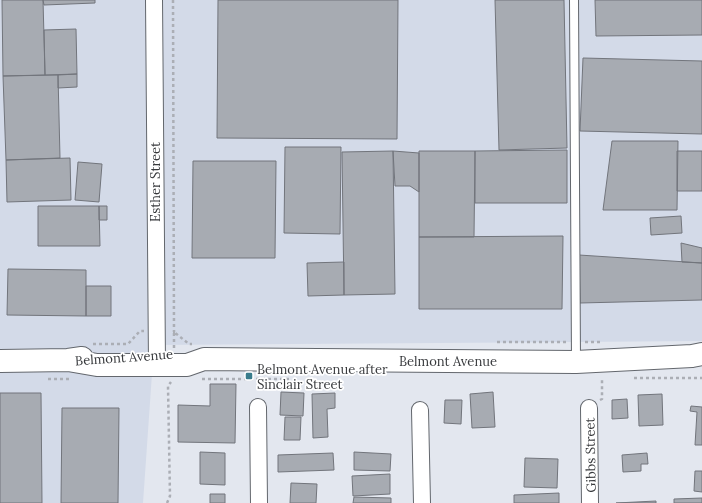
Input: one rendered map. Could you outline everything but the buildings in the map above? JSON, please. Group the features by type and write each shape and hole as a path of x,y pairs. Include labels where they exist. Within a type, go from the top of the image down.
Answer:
{"main road":[{"name":"Belmont Avenue","path":"0,361 68,360 96,356 156,359 189,354 204,359 576,362 699,358"}],"street":[{"name":"Esther Street","path":"154,0 156,359"},
{"path":"258,407 259,503"},
{"name":"Gibbs Street","path":"589,408 590,503"},
{"path":"420,410 422,503"}],"lane":[{"path":"574,0 576,362"}],"path":[{"path":"589,408 602,399 602,378"}],"shaded area":[{"path":"0,0 702,0 702,341 154,345 143,503 0,503"}],"place":[{"name":"Belmont Avenue after Sinclair Street","path":"249,376"}]}
